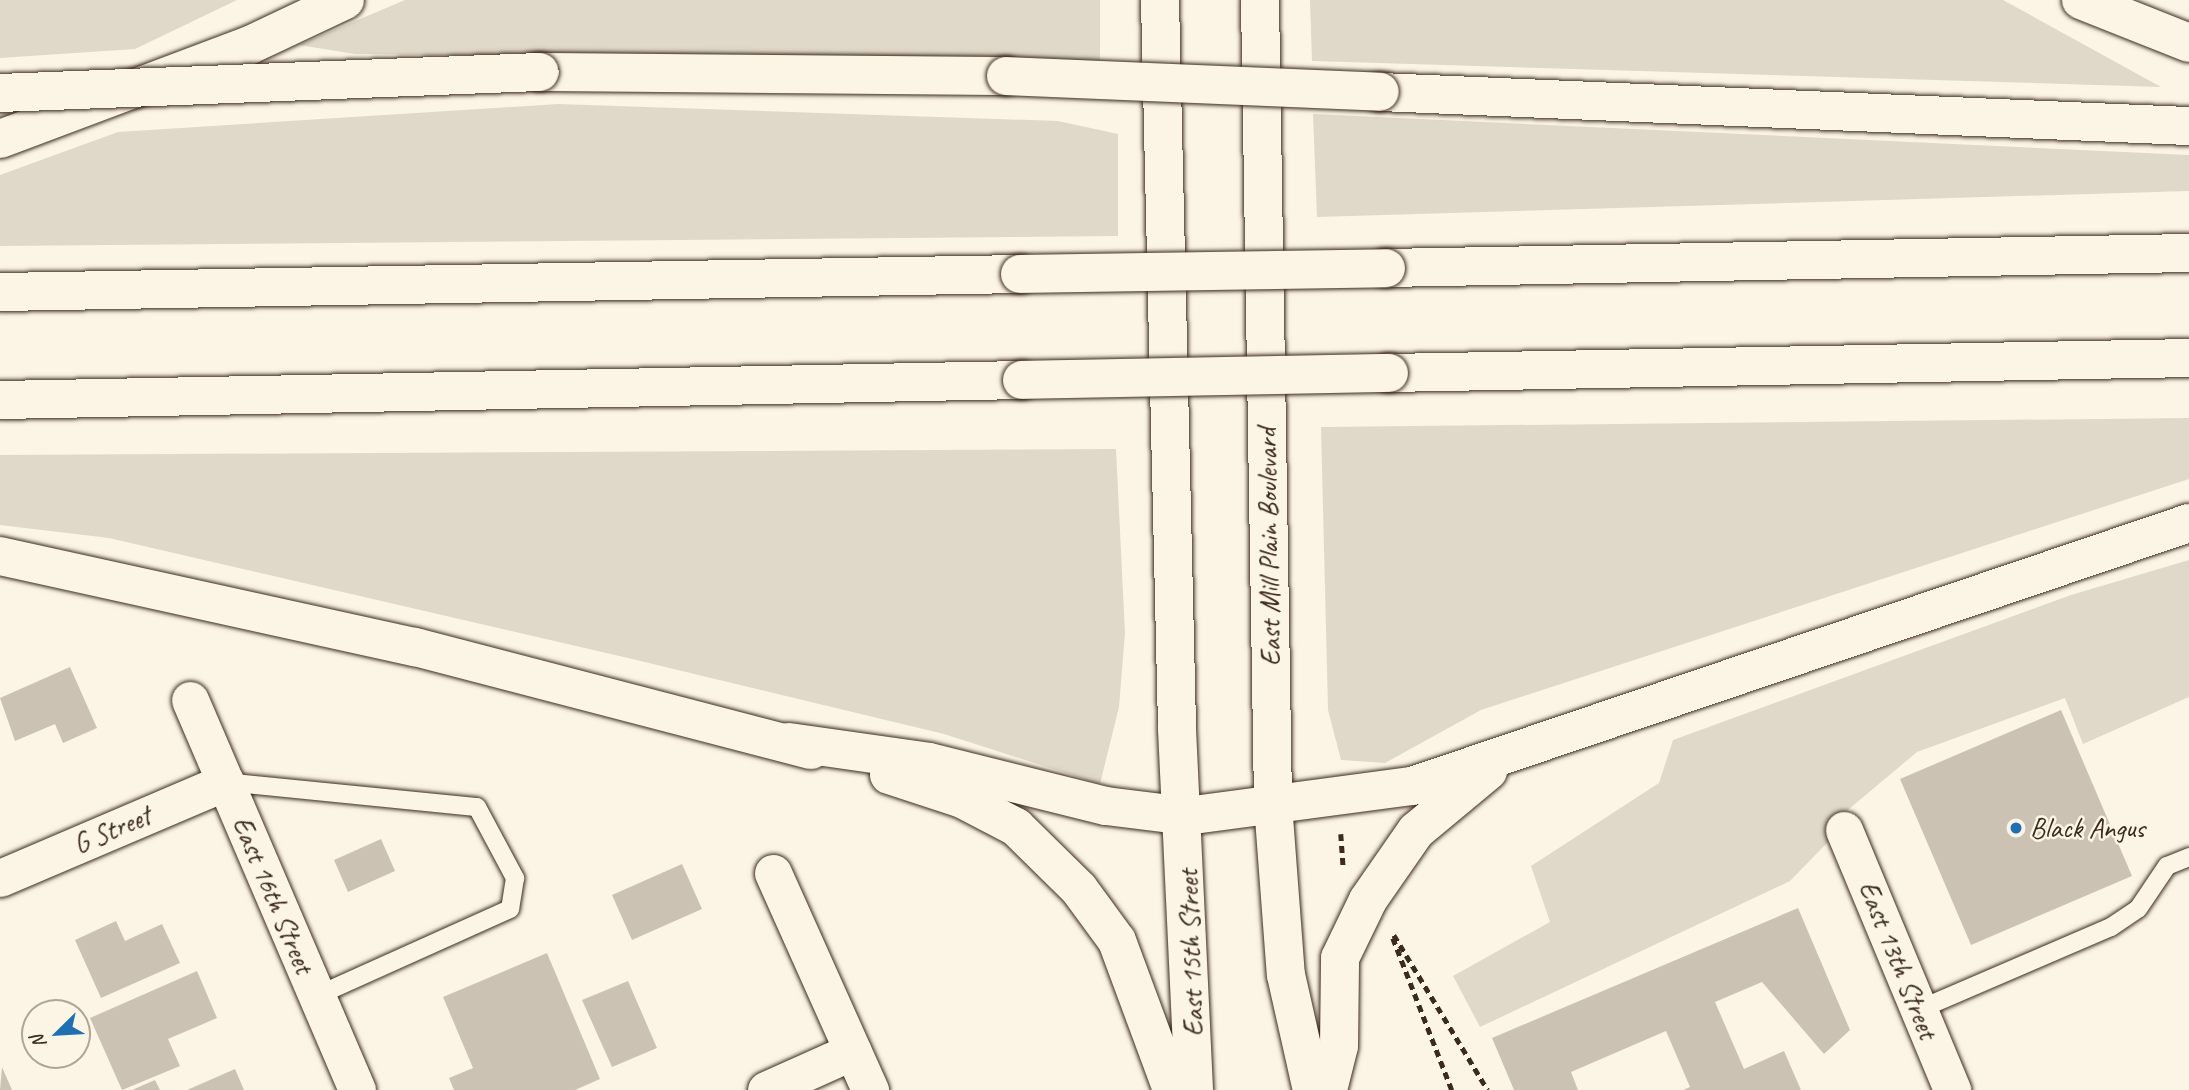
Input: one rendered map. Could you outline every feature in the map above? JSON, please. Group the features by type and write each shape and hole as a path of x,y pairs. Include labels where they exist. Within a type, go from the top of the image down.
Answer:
{"main road":[{"path":"0,139 250,45 345,0"},
{"path":"1160,0 1177,729 1186,816"},
{"name":"East Mill Plain Boulevard","path":"1260,0 1273,804 1286,975 1312,1090"},
{"path":"2081,0 2189,43"},
{"path":"0,93 540,72 1006,76 2189,126"},
{"path":"0,292 2189,253"},
{"path":"0,400 2189,358"},
{"path":"789,743 929,762 1106,806 1186,816 1412,786 2189,523"},
{"path":"0,556 415,647 789,743 962,799 1016,827 1079,889 1117,940 1172,1090"},
{"path":"1328,1090 1339,1046 1340,958 1368,900 1416,831 1520,749"},
{"name":"East 15th Street","path":"1186,816 1194,1090"}],"street":[{"name":"East 16th Street","path":"190,700 357,1090"},
{"name":"G Street","path":"0,878 225,782"},
{"name":"East 13th Street","path":"1844,830 1952,1090"},
{"path":"773,873 870,1090"},
{"path":"766,1090 853,1051"}],"lane":[{"path":"225,782 477,807 515,878 510,909 316,996"},
{"path":"1918,1010 2111,927 2138,909 2167,866 2189,857"}],"path":[{"path":"1342,838 1340,861 1350,879"},
{"path":"1452,1090 1390,930 1488,1090"}],"shaded area":[{"path":"0,0 237,0 135,49 0,58"},
{"path":"405,0 1100,0 1100,62 355,54 299,45"},
{"path":"1310,0 2003,0 2161,87 1312,61"},
{"path":"558,104 1058,121 1118,134 1118,236 0,246 0,175 118,132"},
{"path":"1313,114 2189,155 2189,191 1317,217"},
{"path":"2189,418 2189,479 1481,710 1385,763 1341,760 1328,710 1321,427"},
{"path":"1116,449 1125,633 1119,707 1100,784 944,734 628,658 109,538 0,525 0,455"},
{"path":"2189,560 2189,697 2083,744 2065,698 1917,752 1843,814 1828,842 1790,881 1480,1027 1453,976 1550,922 1531,866 1659,783 1673,740 2071,595"}],"building":[{"path":"70,667 97,728 63,743 55,724 15,741 0,698"},
{"name":"Black Angus","path":"2061,710 2132,876 1971,945 1900,779"},
{"path":"381,839 395,871 348,892 334,860"},
{"path":"682,864 702,909 632,940 612,895"},
{"path":"1798,908 1850,1030 1824,1054 1762,982 1715,1002 1744,1069 1784,1051 1801,1090 1683,1090 1690,1087 1666,1031 1571,1072 1578,1090 1514,1090 1492,1038"},
{"path":"116,921 125,941 162,924 180,963 101,998 75,940"},
{"path":"547,953 600,1079 575,1090 454,1090 449,1078 473,1068 443,997"},
{"path":"197,971 217,1018 168,1039 180,1066 122,1090 91,1018"},
{"path":"628,981 657,1048 612,1067 582,1000"},
{"path":"2,1067 12,1090 0,1090"},
{"path":"235,1069 244,1090 187,1090"},
{"path":"155,1080 160,1090 132,1090"}],"place":[{"name":"Black Angus","path":"2016,828"}]}
